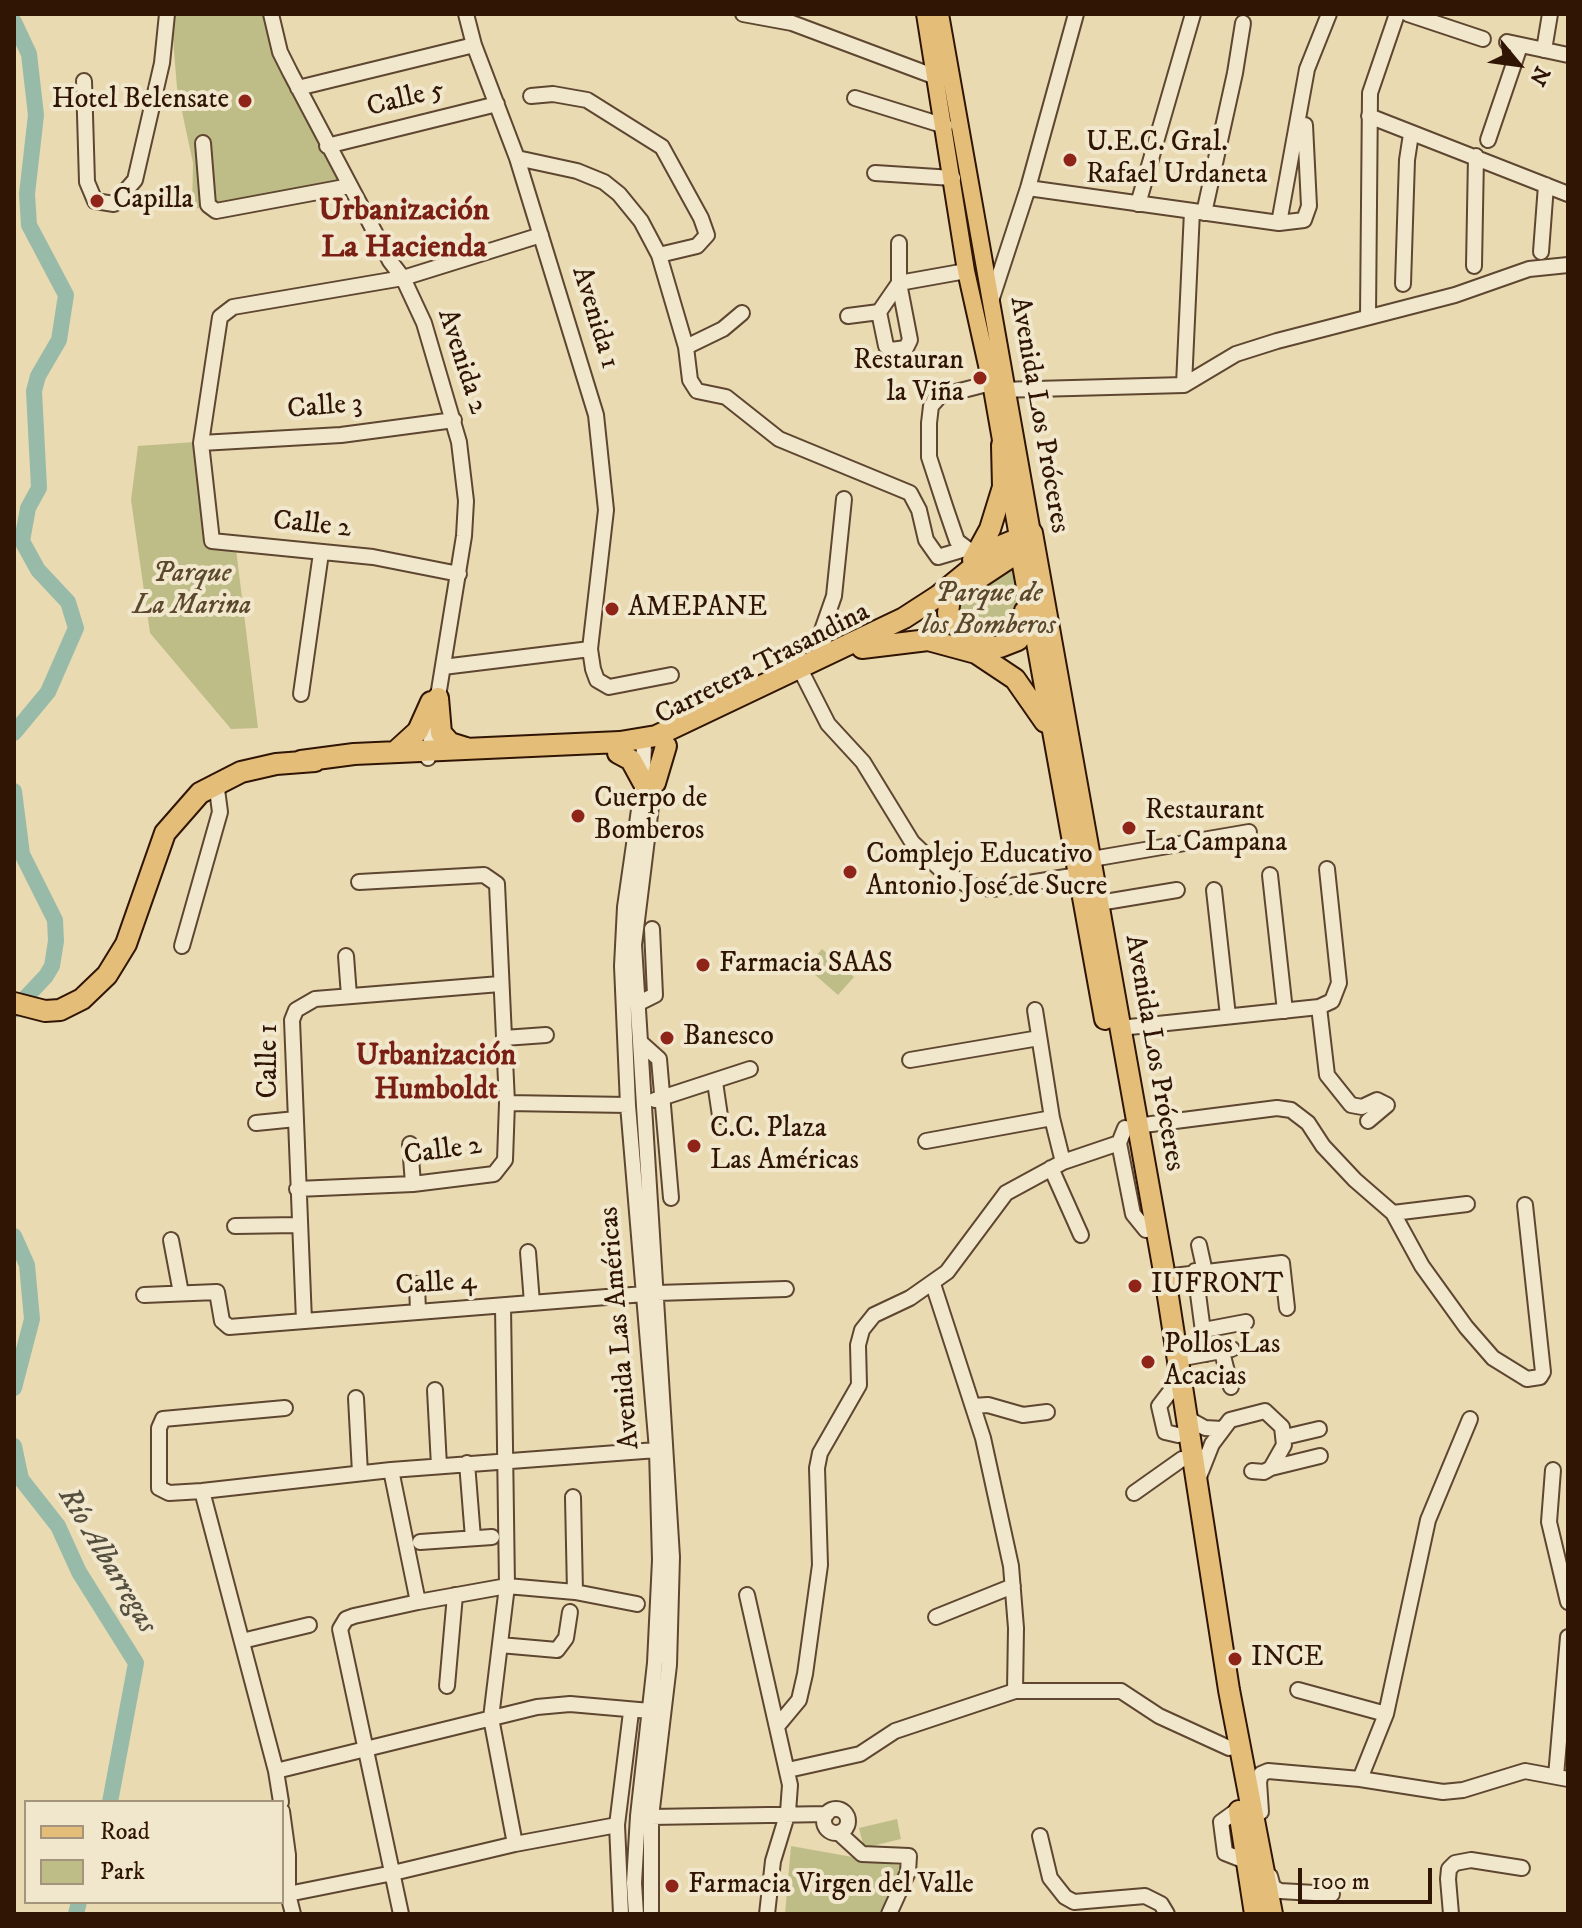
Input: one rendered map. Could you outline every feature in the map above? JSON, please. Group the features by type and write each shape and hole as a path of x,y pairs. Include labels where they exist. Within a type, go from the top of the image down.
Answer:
{"highway":[{"path":"1002,445 1003,487 990,529 971,552 954,589 948,613 967,635 986,646 1000,647 1018,640 1024,628 1027,595"},
{"name":"Carretera Trasandina","path":"800,671 862,648 1026,541"},
{"name":"Avenida Los Próceres","path":"1026,541 1027,595 1053,741 1085,867 1099,903 1120,1028 1127,1132 1165,1277 1229,1690 1260,1867 1272,1914"},
{"name":"Avenida Los Próceres","path":"1026,541 1146,1230 1169,1393 1190,1427 1182,1459 1239,1809 1260,1867 1255,1914"},
{"name":"Carretera Trasandina","path":"301,761 425,754 618,753 653,745 904,618 954,589"},
{"path":"862,648 928,640 955,645 995,662 1031,698 1053,741"},
{"path":"435,700 441,733 450,743 470,749"},
{"path":"395,752 418,731 435,700"},
{"path":"649,782 653,745"},
{"name":"Carretera Trasandina","path":"22,1006 60,1010 82,999 107,975 126,944 165,833 186,806 216,782 264,766 395,752 425,754 470,749 653,745"},
{"path":"618,753 631,760 649,782"}],"main road":[{"name":"Avenida Los Próceres","path":"925,14 966,271 997,387 1026,541"},
{"name":"Avenida Los Próceres","path":"940,14 990,304 1002,445 1026,541"}],"street":[{"path":"84,81 87,182 95,201 114,204 135,180 162,63 167,14"},
{"path":"271,14 280,52 399,278 450,420 456,488 454,573 443,667 435,700"},
{"name":"Avenida 1","path":"466,14 474,45 517,158 583,368 602,448 605,544 590,649"},
{"path":"743,14 792,23 936,77"},
{"path":"990,304 1028,188 1076,14"},
{"path":"1138,204 1193,14"},
{"path":"1279,223 1307,69 1329,14"},
{"path":"1368,316 1369,116 1377,67 1397,14"},
{"path":"1408,14 1483,39"},
{"path":"1544,50 1550,14"},
{"path":"1184,385 1198,212 1235,73 1243,23"},
{"path":"1488,140 1513,44 1568,55"},
{"path":"298,88 474,45"},
{"path":"531,96 553,94 587,100 662,147 707,235 697,246 659,255"},
{"path":"855,98 945,126"},
{"name":"Calle 5","path":"327,146 497,104"},
{"path":"1369,116 1568,194"},
{"path":"1028,188 1279,223 1304,220 1307,216 1305,125"},
{"path":"1403,284 1407,160 1411,134"},
{"path":"203,143 208,205 216,211 350,186"},
{"path":"1474,266 1476,156"},
{"path":"517,158 577,171 604,182 619,194 641,221 659,255 686,347 690,380 697,391 726,397 779,439 910,493 919,510 931,552 938,557 971,552"},
{"path":"875,173 953,178"},
{"path":"1541,252 1546,185"},
{"path":"201,443 220,317 233,307 399,278 541,235"},
{"path":"899,243 899,283 909,345 891,350 886,346 879,312 899,283 966,271"},
{"path":"971,552 957,541 929,457 931,406 951,391 997,387 1184,385 1236,354 1455,295 1529,269 1568,265"},
{"path":"848,316 879,312"},
{"path":"686,347 715,334 742,313"},
{"name":"Calle 3","path":"201,443 341,435 450,420"},
{"name":"Calle 2","path":"201,443 214,542 373,557 454,573"},
{"path":"834,651 822,645 820,636 834,596 844,499"},
{"path":"301,694 321,553"},
{"path":"425,754 454,573"},
{"path":"443,667 590,649 597,680 609,687 671,675"},
{"path":"800,671 828,724 863,762 912,842 940,869 967,885 992,889 1249,832"},
{"path":"182,946 220,812 216,782"},
{"name":"Avenida Las Américas","path":"636,1914 634,1883 638,1816 650,1711 660,1560 649,1169 635,923 649,782"},
{"name":"Avenida Las Américas","path":"649,782 623,935 628,1105 652,1294 672,1581 669,1665 651,1817 651,1914"},
{"path":"1120,1028 1319,1007 1332,1001 1339,983 1327,869"},
{"name":"Calle 2","path":"297,1189 413,1184 494,1174 505,1160 507,1103 497,884 484,875 359,882"},
{"path":"1270,875 1285,1011"},
{"path":"1099,903 1177,890"},
{"path":"1214,890 1228,1016"},
{"path":"639,1003 655,995 652,929"},
{"path":"346,956 349,996"},
{"name":"Calle 1","path":"304,1321 292,1020 296,1010 315,999 500,984"},
{"path":"1319,1007 1327,1075 1351,1105 1362,1107 1377,1100 1387,1105 1386,1109 1368,1121"},
{"path":"1035,1010 1057,1165 1081,1235"},
{"path":"504,1038 546,1035"},
{"path":"910,1060 1039,1038"},
{"path":"640,1042 659,1059 671,1198"},
{"path":"644,1102 663,1099 750,1069"},
{"path":"715,1082 720,1116"},
{"path":"507,1103 628,1105"},
{"path":"779,1724 799,1700 805,1674 820,1565 817,1468 820,1453 859,1385 858,1345 862,1330 874,1315 933,1284 955,1263 1006,1193 1127,1132 1277,1108 1291,1110 1308,1123 1323,1146 1355,1180 1393,1213 1422,1266 1466,1327 1493,1358 1527,1379 1540,1377 1543,1372 1525,1205"},
{"path":"926,1141 1052,1118"},
{"path":"256,1123 296,1119"},
{"path":"410,1144 413,1184"},
{"path":"649,1169 667,1163"},
{"path":"1393,1213 1467,1204"},
{"path":"235,1226 298,1225"},
{"path":"144,1295 181,1293 171,1240"},
{"path":"1199,1245 1206,1354"},
{"path":"528,1252 532,1303"},
{"path":"1165,1277 1282,1263 1287,1308"},
{"path":"417,1284 418,1312"},
{"path":"933,1284 986,1452 1013,1586 1015,1691"},
{"name":"Calle 4","path":"181,1293 217,1292 222,1321 229,1327 652,1294 786,1289"},
{"path":"503,1306 508,1460 507,1586 491,1718 515,1844"},
{"path":"1204,1330 1246,1322"},
{"path":"1178,1359 1227,1351 1231,1387"},
{"path":"435,1390 439,1466"},
{"path":"356,1398 360,1473"},
{"path":"973,1406 988,1405 1023,1415 1047,1412"},
{"path":"285,1408 167,1418 161,1422 159,1488 169,1493 202,1491 467,1463 657,1450"},
{"path":"1197,1484 1222,1429 1240,1415 1265,1411 1278,1420 1285,1437 1281,1453 1271,1468"},
{"path":"1360,1779 1386,1714 1428,1520 1470,1419"},
{"path":"1190,1427 1222,1429"},
{"path":"1190,1427 1208,1455"},
{"path":"1285,1437 1319,1429"},
{"path":"1252,1471 1264,1472 1320,1456"},
{"path":"1134,1493 1182,1459"},
{"path":"467,1463 473,1538"},
{"path":"391,1470 418,1602"},
{"path":"1553,1470 1549,1522 1568,1602"},
{"path":"202,1491 276,1771 281,1800"},
{"path":"573,1497 575,1592"},
{"path":"420,1542 492,1537"},
{"path":"401,1914 340,1629 346,1619 507,1586 575,1592 637,1604"},
{"path":"936,1617 1013,1586"},
{"path":"447,1686 455,1595"},
{"path":"747,1595 788,1770 788,1812 775,1850 767,1914"},
{"path":"500,1645 557,1650 566,1638 570,1612"},
{"path":"242,1641 309,1625"},
{"path":"1332,1894 1280,1891 1273,1887 1260,1867 1261,1774 1279,1770 1308,1777 1360,1779 1443,1792 1463,1790 1525,1771 1562,1778 1568,1637"},
{"path":"1298,1690 1386,1714"},
{"path":"788,1770 860,1754 895,1731 1015,1691 1121,1691 1159,1716 1229,1748"},
{"path":"276,1771 491,1718 570,1704 631,1712 650,1711"},
{"path":"621,1914 617,1825 631,1712"},
{"path":"651,1817 788,1812 827,1814 833,1809 845,1813 848,1824 839,1833 862,1854 909,1856 908,1872 889,1914"},
{"path":"288,1894 617,1825"},
{"path":"1040,1836 1050,1878 1065,1897 1074,1902 1145,1896 1161,1904 1167,1914"},
{"path":"284,1839 288,1894 293,1914"},
{"path":"1451,1914 1448,1879 1449,1869 1455,1863 1471,1860 1522,1868"}],"green space":[{"name":"Hotel Belensate","path":"171,14 267,14 349,173 338,184 192,209 193,163 177,88"},
{"name":"Parque La Marina","path":"195,442 207,537 236,549 258,728 231,729 150,633 131,500 138,446"},
{"name":"Parque de los Bomberos","path":"1013,563 1020,596 1014,630 1003,641 989,642 966,629 954,600"},
{"path":"822,949 854,977 838,995 806,967"},
{"path":"897,1819 901,1839 864,1848 859,1828"},
{"path":"791,1846 903,1866 880,1914 785,1914"}],"waterway":[{"name":"Río Albarregas","path":"14,22 29,54 36,115 27,194 29,225 66,295 59,340 38,376 34,391 39,488 28,508 22,541 38,570 68,602 76,628 48,692 14,733"},
{"name":"Río Albarregas","path":"14,791 22,854 55,920 56,941 52,966 46,976 14,1010"},
{"name":"Río Albarregas","path":"14,1236 27,1265 32,1319 14,1388"},
{"name":"Río Albarregas","path":"14,1446 21,1479 58,1526 79,1572 136,1663 110,1800"},
{"name":"Río Albarregas","path":"76,1914 78,1904"}],"place":[{"name":"Hotel Belensate","path":"245,101"},
{"name":"U.E.C. Gral. Rafael Urdaneta","path":"1070,160"},
{"name":"Capilla","path":"97,201"},
{"name":"Restauran la Viña","path":"980,378"},
{"name":"AMEPANE","path":"612,609"},
{"name":"Cuerpo de Bomberos","path":"578,816"},
{"name":"Restaurant La Campana","path":"1129,828"},
{"name":"Complejo Educativo Antonio José de Sucre","path":"850,872"},
{"name":"Farmacia SAAS","path":"703,965"},
{"name":"Banesco","path":"667,1038"},
{"name":"C.C. Plaza Las Américas","path":"694,1146"},
{"name":"IUFRONT","path":"1135,1286"},
{"name":"Pollos Las Acacias","path":"1148,1362"},
{"name":"INCE","path":"1235,1659"},
{"name":"Farmacia Virgen del Valle","path":"672,1886"}],"district":[{"name":"Urbanización La Hacienda","path":"404,230"},
{"name":"Urbanización Humboldt","path":"436,1075"}]}
